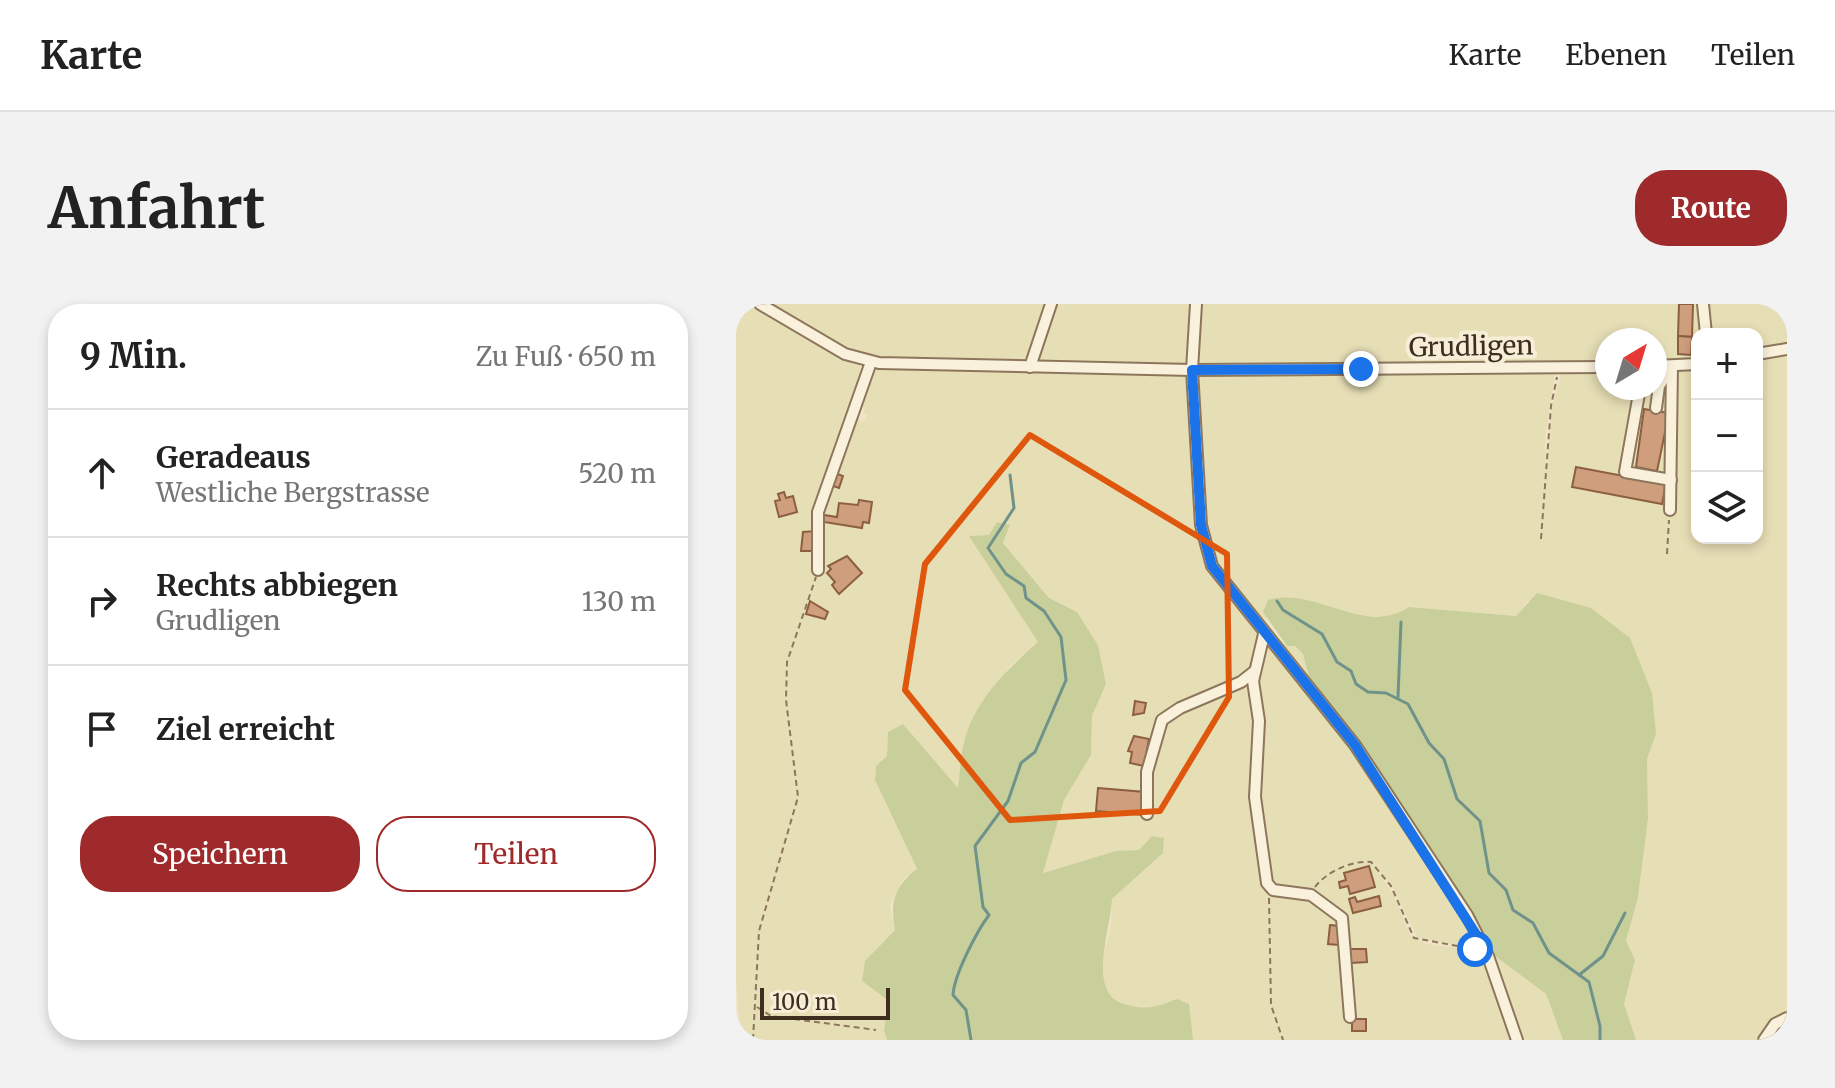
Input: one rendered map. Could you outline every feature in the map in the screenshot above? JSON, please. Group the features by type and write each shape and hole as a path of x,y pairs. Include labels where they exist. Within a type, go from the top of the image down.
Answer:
{"street":[{"name":"Grudligen","path":"760,304 845,354 871,362 1192,370 1595,367"},
{"path":"1030,367 1051,304"},
{"path":"1196,304 1192,370 1205,549 1225,586 1355,745 1484,947 1517,1040"},
{"path":"1703,304 1705,328"},
{"path":"1763,353 1787,349"},
{"path":"818,570 818,512 871,362"},
{"path":"1667,366 1691,364"},
{"path":"1656,408 1659,386 1672,366"},
{"path":"1670,510 1672,366"},
{"path":"1638,400 1625,472 1671,480"},
{"path":"1264,634 1255,671 1259,721 1255,797 1267,883 1273,890 1311,895 1344,922 1343,950 1350,1017"},
{"path":"1147,814 1147,772 1162,720 1170,713 1241,682 1255,671"},
{"path":"1764,1040 1775,1024 1787,1018"}],"path":[{"path":"1541,539 1551,406 1560,367"},
{"path":"1667,554 1670,510"},
{"path":"753,1040 759,931 798,797 786,700 787,662 818,570"},
{"path":"1311,895 1326,875 1359,862 1371,862 1391,886 1414,938 1425,943 1484,947"},
{"path":"1273,890 1268,913 1271,1005 1283,1040"},
{"path":"757,1006 771,1016 876,1030"}],"highlighted area":[{"path":"1030,435 1227,554 1229,697 1160,811 1010,820 905,690 925,564"}],"shaded area":[{"path":"736,304 756,304 862,368 861,383 833,459 837,460 854,418 864,422 867,415 863,413 865,408 858,405 868,377 874,369 888,365 1035,373 1127,371 1186,376 1202,549 1216,579 1258,636 1253,668 1249,674 1164,711 1163,720 1172,713 1251,678 1256,721 1252,783 1264,882 1269,891 1267,897 1275,893 1302,893 1298,889 1273,887 1266,874 1256,792 1260,724 1255,684 1261,645 1264,641 1269,645 1362,760 1479,944 1454,945 1417,937 1392,886 1371,860 1394,896 1410,935 1426,944 1482,951 1514,1040 1193,1040 1188,1004 1177,999 1145,1011 1112,1001 1104,989 1103,956 1111,925 1112,899 1163,853 1164,839 1152,836 1139,850 1116,851 1043,873 1064,800 1091,755 1092,716 1106,684 1098,645 1077,612 1049,598 1003,543 1010,526 998,522 989,535 970,536 1038,642 1011,665 977,710 964,743 958,789 903,724 889,732 887,756 876,766 875,780 917,870 903,879 890,906 895,930 865,961 862,981 889,1001 884,1031 887,1040 741,1040 736,979"},
{"path":"764,304 1195,304 1188,362 1183,366 874,359 852,353"},
{"path":"1202,304 1787,304 1787,347 1763,351 1763,328 1691,328 1691,544 1763,544 1763,356 1787,351 1787,1016 1760,1040 1636,1040 1624,1004 1635,960 1626,941 1638,897 1648,818 1647,759 1656,734 1528,600 1517,616 1410,607 1395,617 1351,615 1303,599 1265,619 1280,640 1287,646 1295,646 1303,654 1312,688 1216,568 1206,540 1197,385 1204,374 1555,372 1545,439 1546,473 1552,406 1562,373 1595,370 1595,400 1667,400 1667,328 1595,328 1595,364 1202,365 1198,354"},
{"path":"1491,953 1546,994 1563,1040 1520,1040"}],"green space":[{"path":"997,522 1010,525 1003,543 1049,598 1077,612 1098,645 1106,684 1092,716 1091,755 1064,800 1043,873 1116,851 1139,850 1152,836 1164,838 1163,853 1112,899 1103,974 1113,998 1124,1004 1151,1007 1177,999 1189,1004 1193,1040 887,1040 884,1031 889,1001 862,981 865,961 895,930 893,911 899,889 917,869 875,780 876,766 887,756 888,732 903,724 958,788 963,749 975,714 1003,675 1038,642 969,536 989,535"},
{"path":"1537,593 1591,608 1630,638 1652,693 1656,734 1647,759 1648,818 1638,897 1626,941 1635,960 1624,1004 1636,1040 1563,1040 1546,994 1491,953 1312,688 1303,654 1295,646 1287,646 1263,612 1268,600 1286,598 1304,599 1374,617 1392,615 1409,607 1516,616"}],"building":[{"path":"1679,304 1693,304 1691,337 1678,336"},
{"path":"1678,336 1691,337 1691,355 1678,354"},
{"path":"1644,409 1669,413 1657,471 1636,467"},
{"path":"1576,467 1666,484 1662,504 1572,487"},
{"path":"835,473 843,476 839,488 830,485"},
{"path":"784,492 786,498 793,496 797,512 779,517 775,501 780,500 778,494"},
{"path":"859,500 872,502 869,523 863,522 862,528 824,522 824,515 837,517 839,503 858,505"},
{"path":"816,531 818,551 801,551 803,532"},
{"path":"847,556 862,573 839,594 832,585 835,582 827,573 831,569 828,566"},
{"path":"810,601 828,612 825,619 806,614"},
{"path":"1135,701 1146,703 1144,713 1133,715"},
{"path":"1134,736 1149,739 1144,766 1130,763 1132,752 1128,751"},
{"path":"1098,788 1145,792 1143,815 1096,811"},
{"path":"1369,866 1375,887 1350,894 1348,886 1340,888 1339,882 1346,880 1344,873"},
{"path":"1379,896 1381,906 1353,913 1349,899 1355,897 1357,902"},
{"path":"1330,925 1340,926 1339,945 1328,944"},
{"path":"1350,949 1366,949 1367,962 1351,963"},
{"path":"1352,1019 1366,1019 1366,1031 1352,1031"}],"waterway":[{"path":"971,1040 966,1010 953,995 957,976 989,915 983,907 975,846 1008,801 1021,763 1035,752 1066,680 1061,637 1044,611 1026,598 1024,586 1006,574 988,548 1014,508 1010,475"},
{"path":"1277,601 1283,610 1322,634 1337,662 1351,671 1356,684 1368,692 1386,693 1408,704 1429,743 1444,759 1457,799 1480,821 1489,873 1506,890 1513,910 1533,923 1549,953 1589,982 1600,1026 1600,1040"},
{"path":"1398,697 1401,622"},
{"path":"1579,975 1603,956 1625,913"}],"route":[{"path":"1361,369 1192,370 1205,549 1225,586 1344,730 1361,755 1467,915 1484,947 1475,949"}]}
